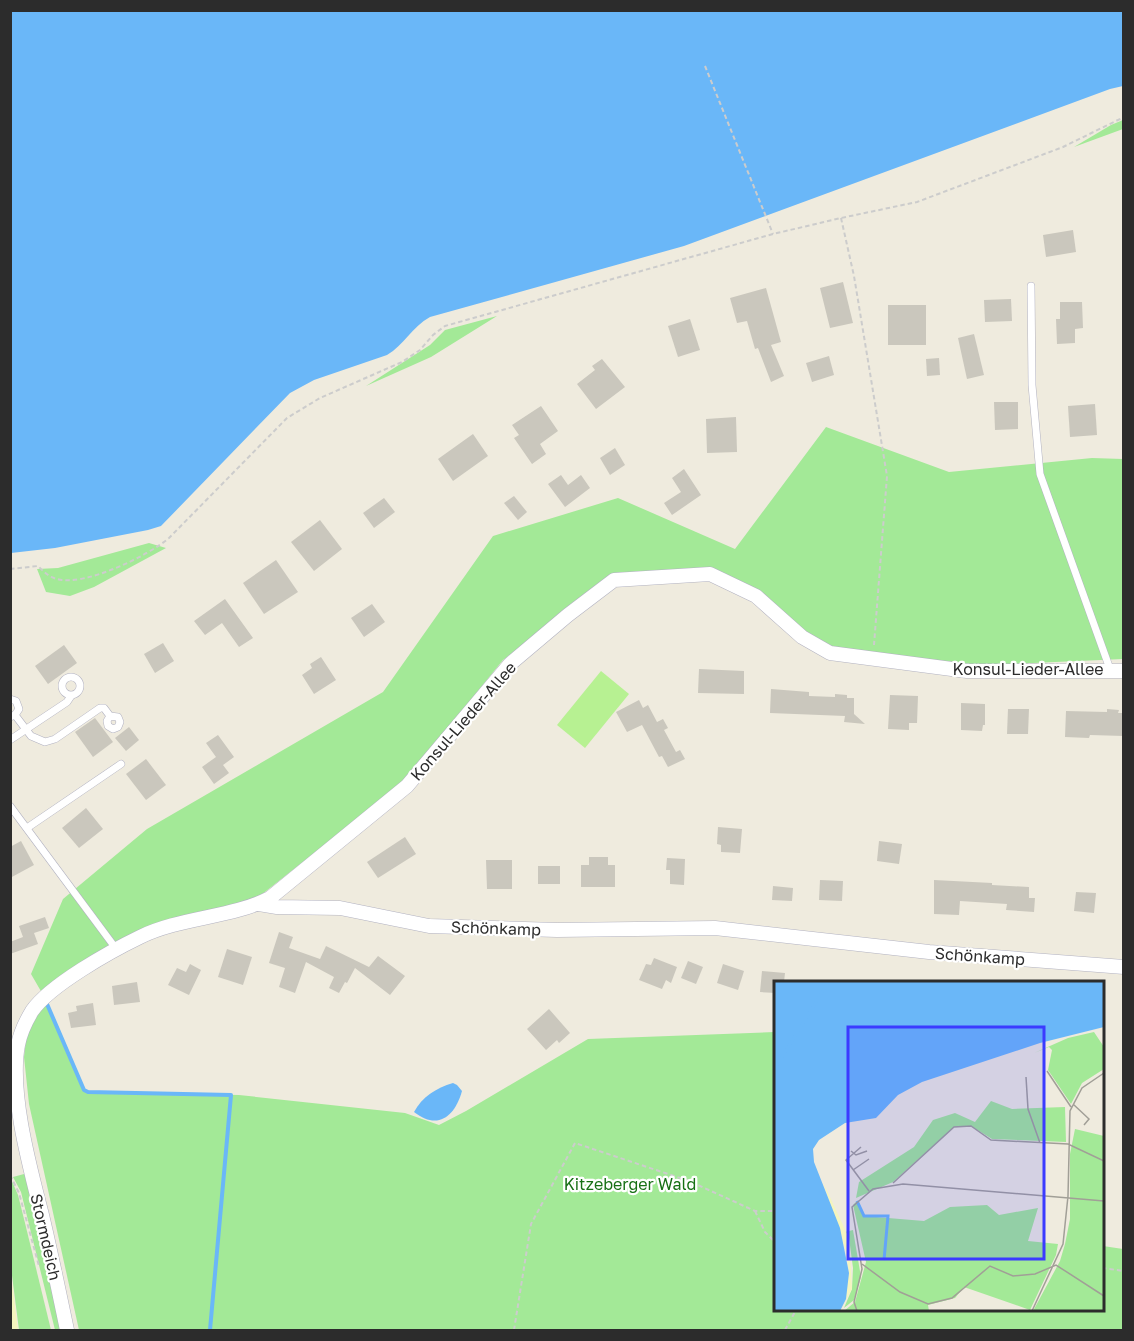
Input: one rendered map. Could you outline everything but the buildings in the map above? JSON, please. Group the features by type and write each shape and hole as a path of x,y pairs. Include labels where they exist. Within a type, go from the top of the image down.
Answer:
{"street":[{"name":"Konsul-Lieder-Allee","path":"259,904 407,786 510,664 614,580 710,574 756,596 802,637 830,653 967,671 1117,670"},
{"name":"Schönkamp","path":"25,1143 17,1074 18,1042 32,1013 50,992 117,950 160,929 259,904 277,907 340,908 429,926 557,930 716,928 929,952 1124,967"},
{"name":"Stormdeich","path":"25,1143 67,1330"}],"lane":[{"path":"1031,286 1032,385 1040,474 1117,670"},
{"path":"10,740 68,702 71,696"},
{"path":"10,699 18,705 19,709 13,716 37,740 50,742 96,709 104,708 110,717"},
{"path":"27,828 121,764"},
{"path":"10,806 117,950"}],"path":[{"path":"705,66 773,234"},
{"path":"10,569 38,566 47,575 57,579 79,580 91,578 155,548 169,538 287,418 320,398 402,362 420,350 433,335 445,326 773,234 917,202 992,176 1063,147 1124,117"},
{"path":"841,218 854,276 887,476 873,659"},
{"path":"514,1330 531,1224 575,1143 689,1181 755,1211 774,1210"},
{"path":"10,1175 19,1193 40,1269"},
{"path":"755,1211 765,1232 774,1241"},
{"path":"1104,1268 1124,1270"},
{"path":"785,1330 795,1311"}],"green space":[{"path":"1123,120 1123,129 1074,147 1111,125"},
{"path":"497,316 431,357 366,386 430,345 445,330"},
{"path":"826,427 949,472 1092,458 1123,459 1123,659 966,666 831,649 710,572 614,578 503,660 404,782 256,899 168,923 42,993 31,974 63,899 147,829 383,692 493,536 618,498 735,549"},
{"path":"149,543 166,548 94,587 70,596 46,592 37,569 58,568"},
{"path":"601,671 629,694 585,748 557,725"},
{"name":"Kitzeberger Wald","path":"47,1004 84,1090 88,1092 239,1095 405,1113 439,1125 588,1039 774,1032 774,1311 1104,1311 1104,1246 1123,1249 1123,1330 79,1330 29,1104 24,1057 27,1031 40,1009"},
{"path":"24,1174 62,1330 55,1330 21,1192 13,1177"},
{"path":"11,1179 18,1195 51,1330 19,1330 10,1260"}],"sand":[{"path":"10,1265 18,1330 11,1330"}],"water":[{"path":"10,11 1123,11 1123,86 684,246 430,317 387,355 314,380 290,393 161,526 55,548 11,553"},
{"path":"453,1083 462,1091 450,1114 438,1120 431,1120 414,1112 430,1094"}],"waterway":[{"path":"47,1004 84,1090 88,1092 231,1095 210,1330"}]}
